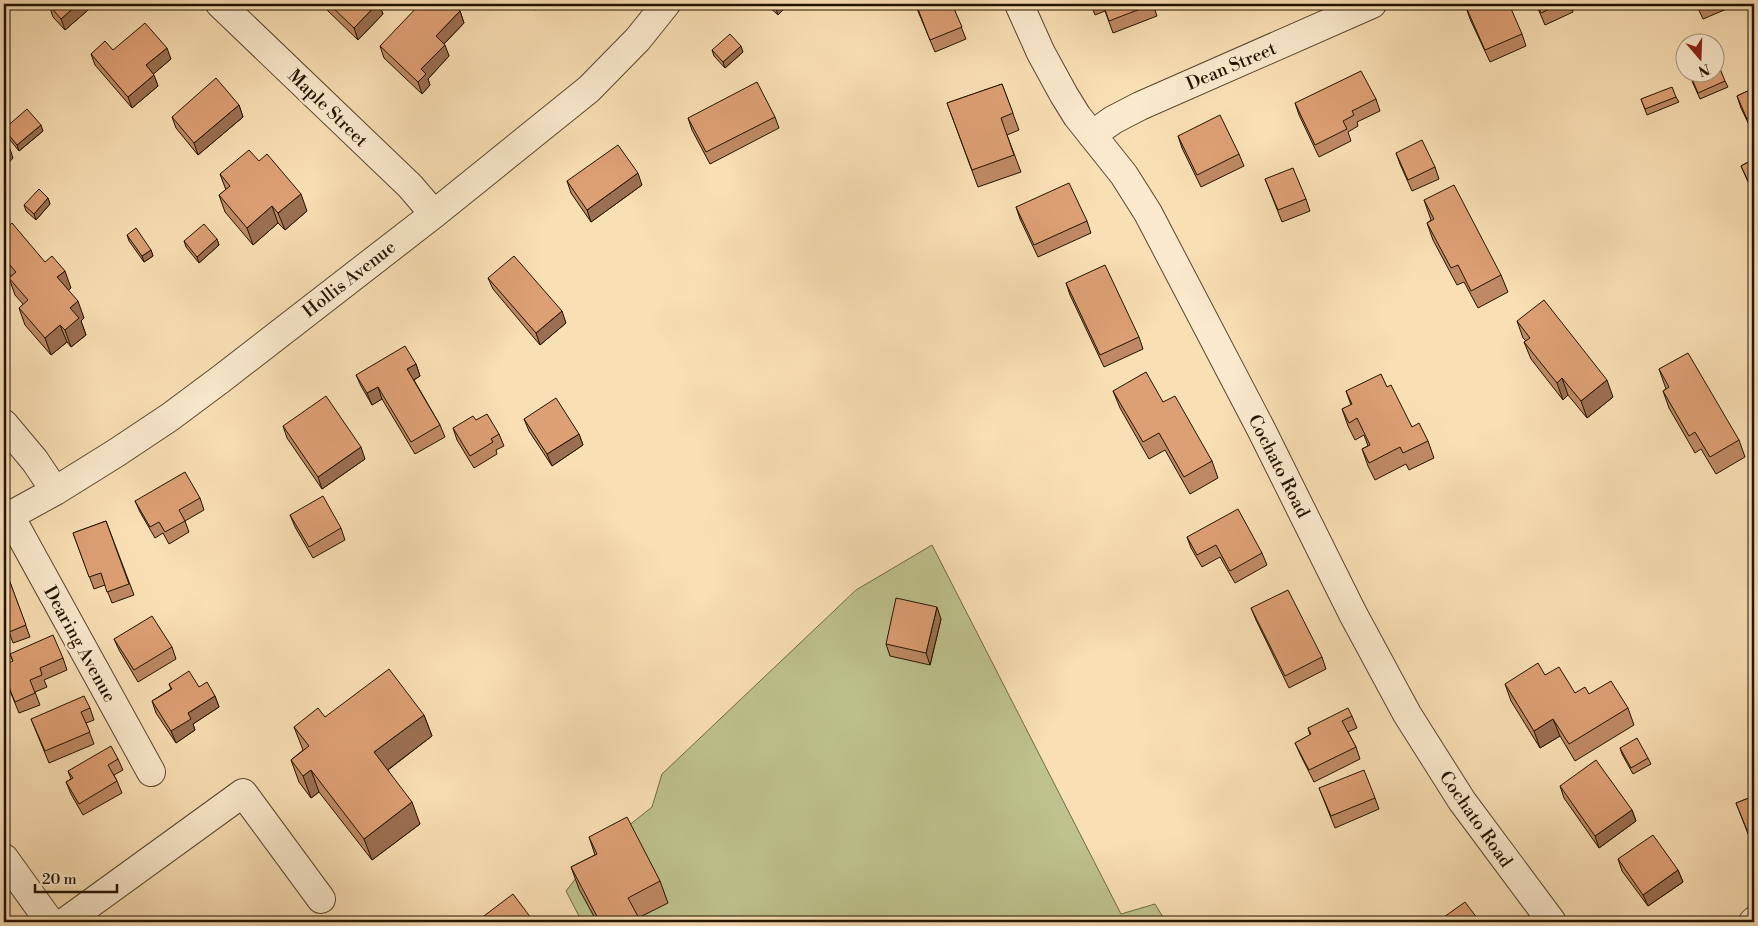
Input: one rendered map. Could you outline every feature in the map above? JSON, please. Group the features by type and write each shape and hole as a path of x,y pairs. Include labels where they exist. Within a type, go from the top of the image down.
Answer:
{"street":[{"name":"Maple Street","path":"220,4 410,186 434,214"},
{"name":"Cochato Road","path":"1019,4 1052,76 1073,109 1124,175 1148,213 1261,429 1388,683 1419,736 1462,801 1552,922"},
{"name":"Dean Street","path":"1092,135 1113,120 1140,106 1372,4"},
{"name":"Hollis Avenue","path":"7,517 55,491 170,418 434,214 589,89 638,39 664,5"},
{"path":"4,424 43,472 55,491"},
{"name":"Dearing Avenue","path":"7,517 151,772"},
{"path":"65,922 243,793 321,899"},
{"path":"4,858 50,922"}],"green space":[{"path":"932,545 1121,914 1155,904 1166,922 582,922 566,891 598,850 652,807 662,774 856,590"}],"building":[{"path":"50,4 78,4 61,19"},
{"path":"329,4 377,4 354,28"},
{"path":"420,4 452,4 460,11 436,36 445,45 421,69 426,74 418,82 380,46"},
{"path":"916,4 952,4 962,27 930,40"},
{"path":"1103,4 1153,4 1109,21"},
{"path":"1474,4 1509,4 1522,34 1485,50 1466,7"},
{"path":"1537,4 1561,4 1541,13"},
{"path":"145,23 167,48 146,65 154,75 128,97 91,54 105,41 113,50"},
{"path":"730,34 741,46 723,62 712,50"},
{"path":"1361,71 1376,99 1352,111 1354,115 1343,121 1347,129 1315,145 1295,103"},
{"path":"216,78 239,105 194,143 172,117"},
{"path":"757,82 775,117 706,152 688,118"},
{"path":"1693,82 1723,82 1698,93"},
{"path":"1002,84 1013,113 1001,118 1014,155 972,170 947,103"},
{"path":"1672,87 1676,97 1645,109 1641,99"},
{"path":"1754,88 1754,116 1747,119 1737,96"},
{"path":"27,109 41,125 17,145 4,129"},
{"path":"1220,115 1239,154 1197,175 1178,136"},
{"path":"1422,140 1435,167 1408,180 1396,153"},
{"path":"4,142 9,146 4,152"},
{"path":"618,145 638,173 587,210 567,181"},
{"path":"249,150 259,161 267,154 301,194 278,213 272,206 247,228 219,195 230,186 220,174"},
{"path":"1754,159 1754,185 1751,187 1741,166"},
{"path":"1293,168 1306,199 1278,210 1265,179"},
{"path":"1069,183 1087,221 1034,245 1016,207"},
{"path":"1454,185 1501,275 1471,291 1458,265 1451,268 1427,223 1434,219 1424,200"},
{"path":"39,189 48,198 34,214 24,205"},
{"path":"12,223 45,262 52,256 65,271 57,277 78,301 70,308 79,318 65,330 60,325 45,338 19,308 28,300 9,278 16,272 4,258 4,230"},
{"path":"204,224 217,239 197,257 184,241"},
{"path":"136,228 151,250 142,256 127,235"},
{"path":"514,256 562,311 536,333 488,278"},
{"path":"1105,265 1139,337 1100,355 1066,283"},
{"path":"1544,300 1607,380 1581,401 1562,378 1557,383 1524,342 1530,338 1517,321"},
{"path":"405,346 416,364 407,369 440,425 411,442 378,387 367,393 356,375"},
{"path":"1688,353 1739,440 1710,457 1695,432 1689,436 1663,391 1669,387 1659,369"},
{"path":"1146,372 1163,402 1175,396 1212,461 1184,477 1159,433 1143,442 1113,391"},
{"path":"1381,374 1387,387 1391,385 1412,427 1419,423 1428,441 1403,453 1400,447 1369,463 1362,449 1370,445 1357,418 1349,423 1342,409 1352,404 1346,391"},
{"path":"326,396 361,447 318,477 283,426"},
{"path":"556,398 579,434 547,454 524,419"},
{"path":"487,414 499,434 491,439 493,442 470,456 453,428 473,416 476,420"},
{"path":"185,472 200,498 179,510 185,521 165,532 159,522 150,527 135,501"},
{"path":"323,496 341,528 309,547 290,515"},
{"path":"1238,509 1262,553 1230,571 1216,545 1197,555 1187,537"},
{"path":"106,521 129,584 107,592 101,573 89,577 73,533"},
{"path":"4,566 26,625 9,632 4,618"},
{"path":"1288,590 1322,657 1285,676 1251,608"},
{"path":"896,598 937,607 926,653 886,644"},
{"path":"152,616 172,647 134,670 114,639"},
{"path":"53,635 63,658 40,668 42,675 30,680 35,693 15,702 4,675 4,665 13,661 10,654"},
{"path":"1538,663 1545,675 1559,667 1575,693 1585,687 1589,694 1611,681 1628,708 1569,744 1553,719 1534,731 1505,684"},
{"path":"389,669 424,715 374,752 412,802 364,839 311,770 303,776 291,760 309,746 294,727 318,708 325,717"},
{"path":"189,671 199,687 207,682 215,696 188,713 191,719 171,731 152,701 172,689 169,684"},
{"path":"84,696 90,708 81,712 90,732 45,751 31,719"},
{"path":"1348,708 1352,716 1342,721 1356,747 1309,770 1295,743 1311,734 1308,728"},
{"path":"1637,738 1648,758 1631,768 1620,748"},
{"path":"111,746 118,759 108,765 117,781 79,804 66,782 73,778 68,771"},
{"path":"1596,760 1632,810 1595,836 1560,786"},
{"path":"1364,770 1375,798 1331,816 1319,788"},
{"path":"1754,796 1754,838 1751,840 1736,803"},
{"path":"627,817 660,881 628,898 641,922 600,922 571,867 597,854 589,837"},
{"path":"1653,835 1678,870 1643,895 1618,859"},
{"path":"513,894 534,922 476,922"},
{"path":"1465,902 1480,922 1437,922"}]}
